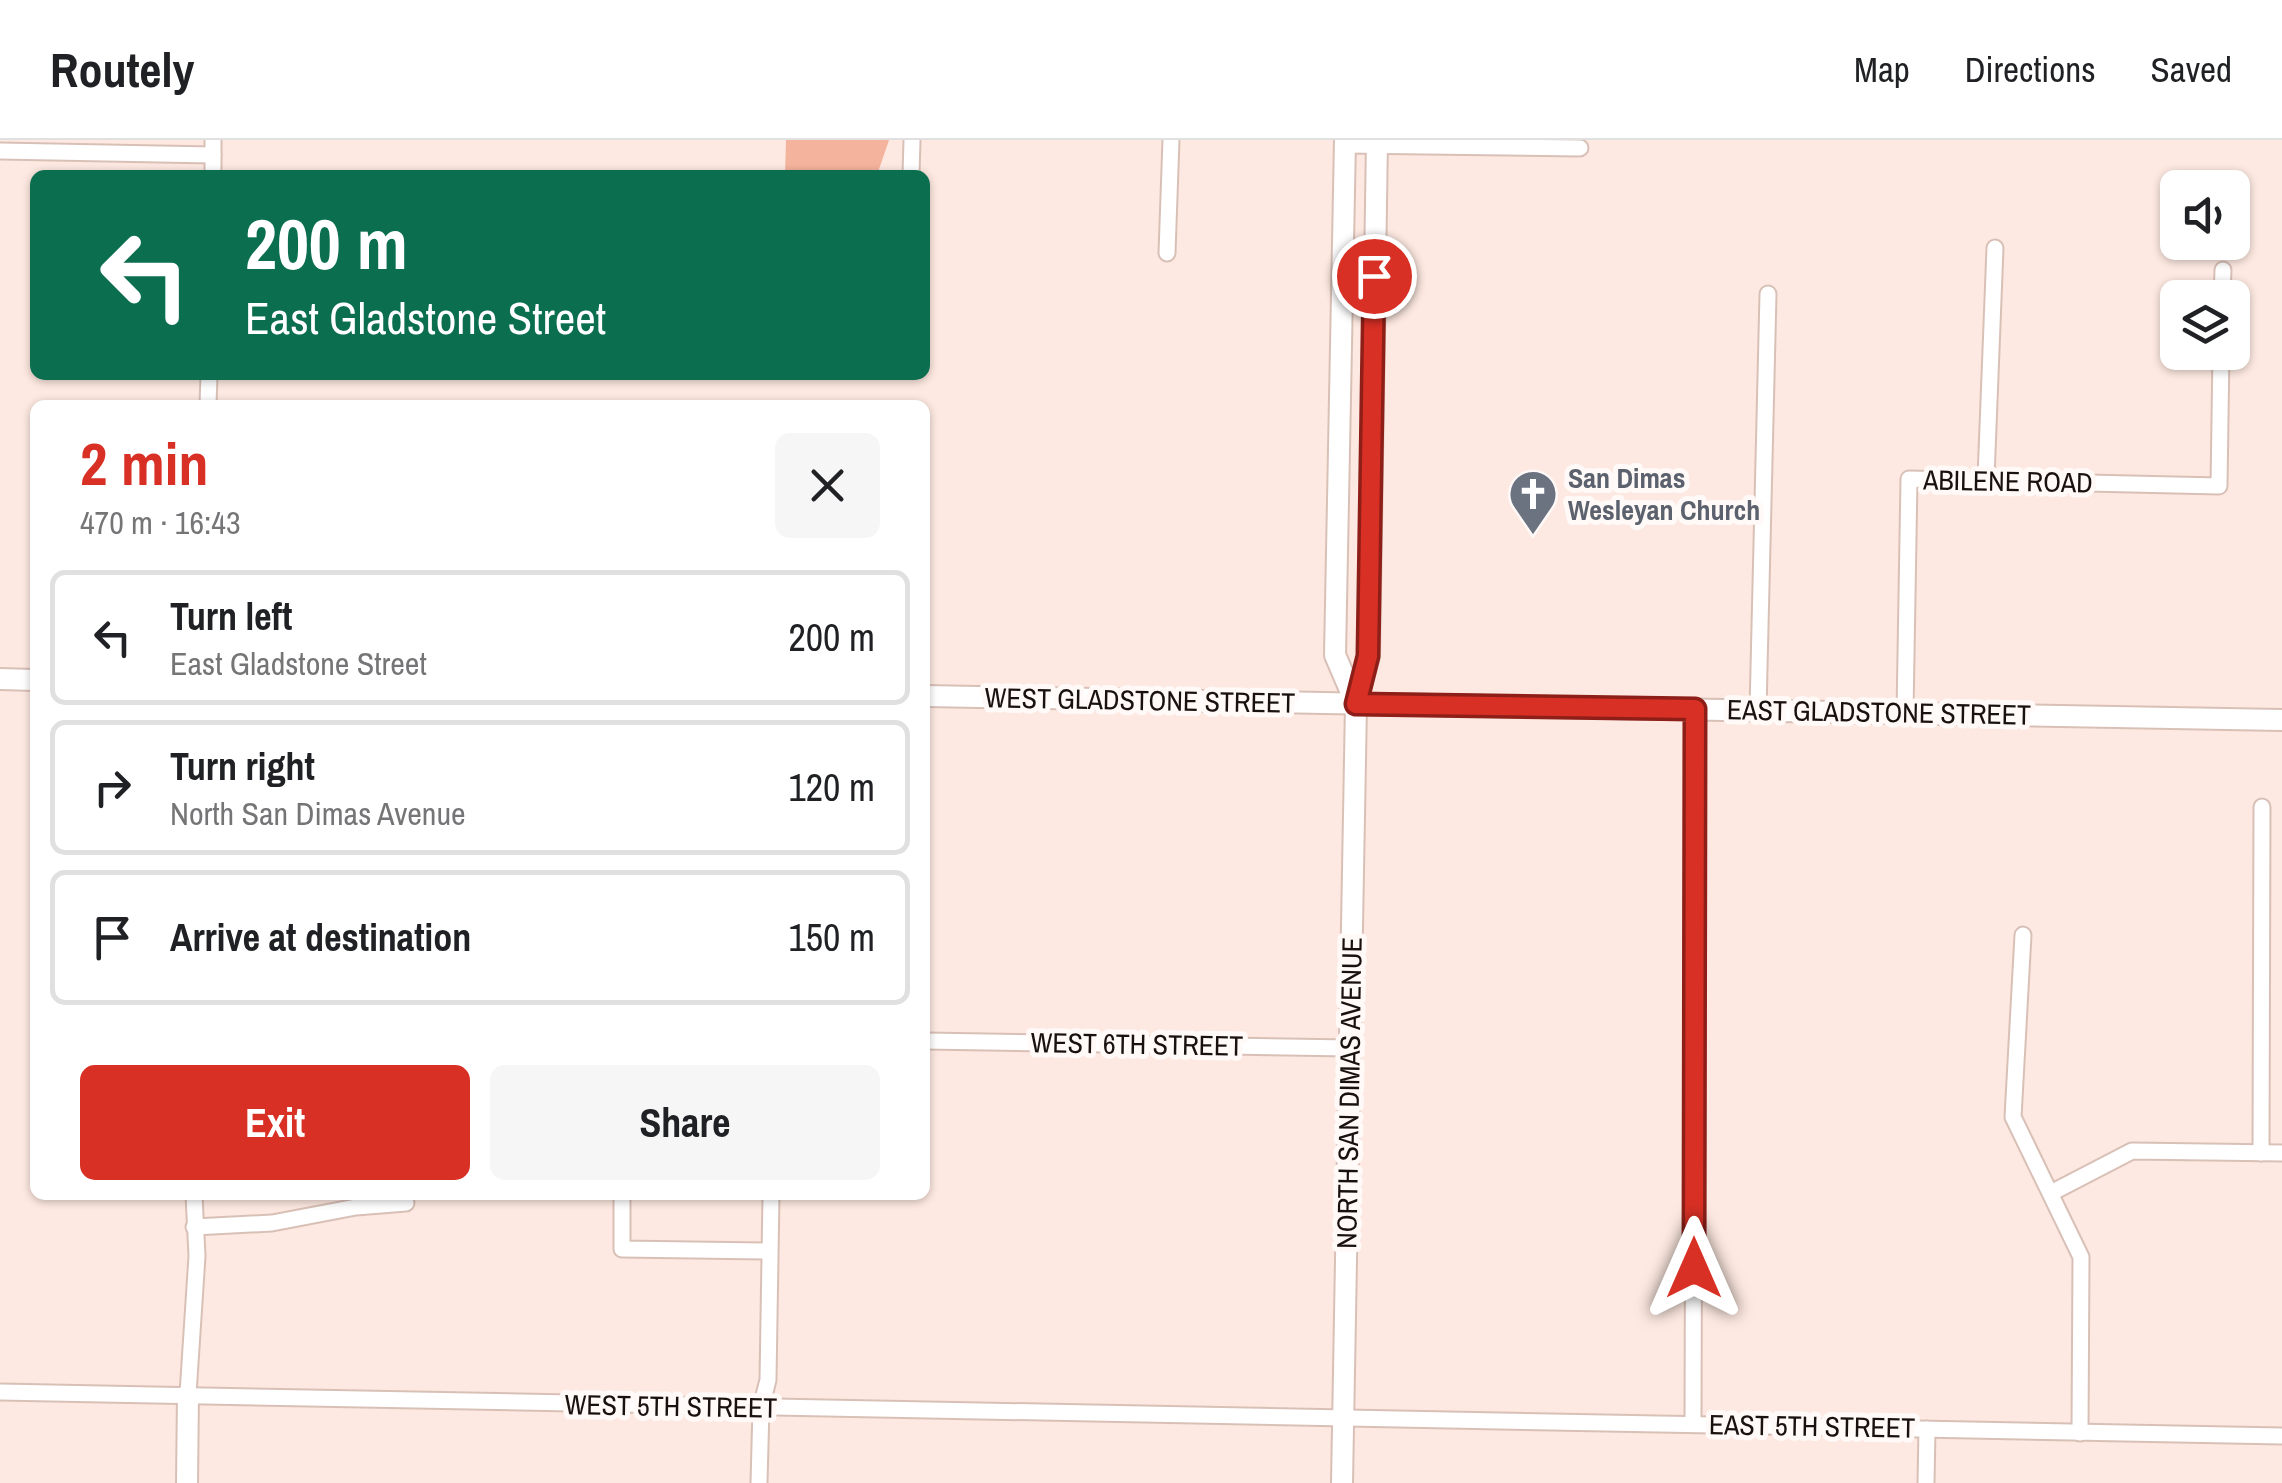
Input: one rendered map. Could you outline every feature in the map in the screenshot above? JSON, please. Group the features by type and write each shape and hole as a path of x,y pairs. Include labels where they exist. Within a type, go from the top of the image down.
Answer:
{"main road":[{"name":"NORTH SAN DIMAS AVENUE","path":"1345,143 1335,655 1356,704"},
{"name":"NORTH SAN DIMAS AVENUE","path":"1342,1483 1356,704 1368,656 1376,143"},
{"path":"0,679 30,680"},
{"name":"WEST GLADSTONE STREET","path":"930,696 1356,704"},
{"name":"EAST GLADSTONE STREET","path":"1356,704 2282,720"},
{"path":"187,1483 188,1394"}],"street":[{"path":"911,170 912,140"},
{"path":"1168,253 1171,140"},
{"path":"1345,143 1580,148"},
{"path":"0,151 213,148"},
{"path":"1986,478 1995,248"},
{"path":"2223,270 2223,280"},
{"path":"1758,710 1768,294"},
{"name":"ABILENE ROAD","path":"1905,713 1909,478 2219,486 2221,370"},
{"path":"1693,1423 1695,709"},
{"path":"2261,1153 2262,807"},
{"path":"2024,935 2014,1118 2082,1257 2080,1432"},
{"name":"WEST 6TH STREET","path":"930,1040 1350,1048"},
{"path":"2051,1193 2132,1151 2282,1154"},
{"path":"188,1394 197,1256 194,1200"},
{"path":"622,1200 622,1249 769,1251"},
{"path":"759,1483 761,1407 768,1380 771,1200"},
{"path":"194,1227 272,1223 356,1207 406,1204"},
{"name":"WEST 5TH STREET","path":"0,1392 1342,1416"},
{"name":"EAST 5TH STREET","path":"1342,1416 2282,1436"},
{"path":"1926,1483 1928,1429"}],"shaded area":[{"path":"786,140 889,140 879,170 785,170"}],"place":[{"name":"San Dimas Wesleyan Church","path":"1533,536"}],"route":[{"path":"1374,276 1368,656 1356,704 1695,709 1694,1268"}]}
